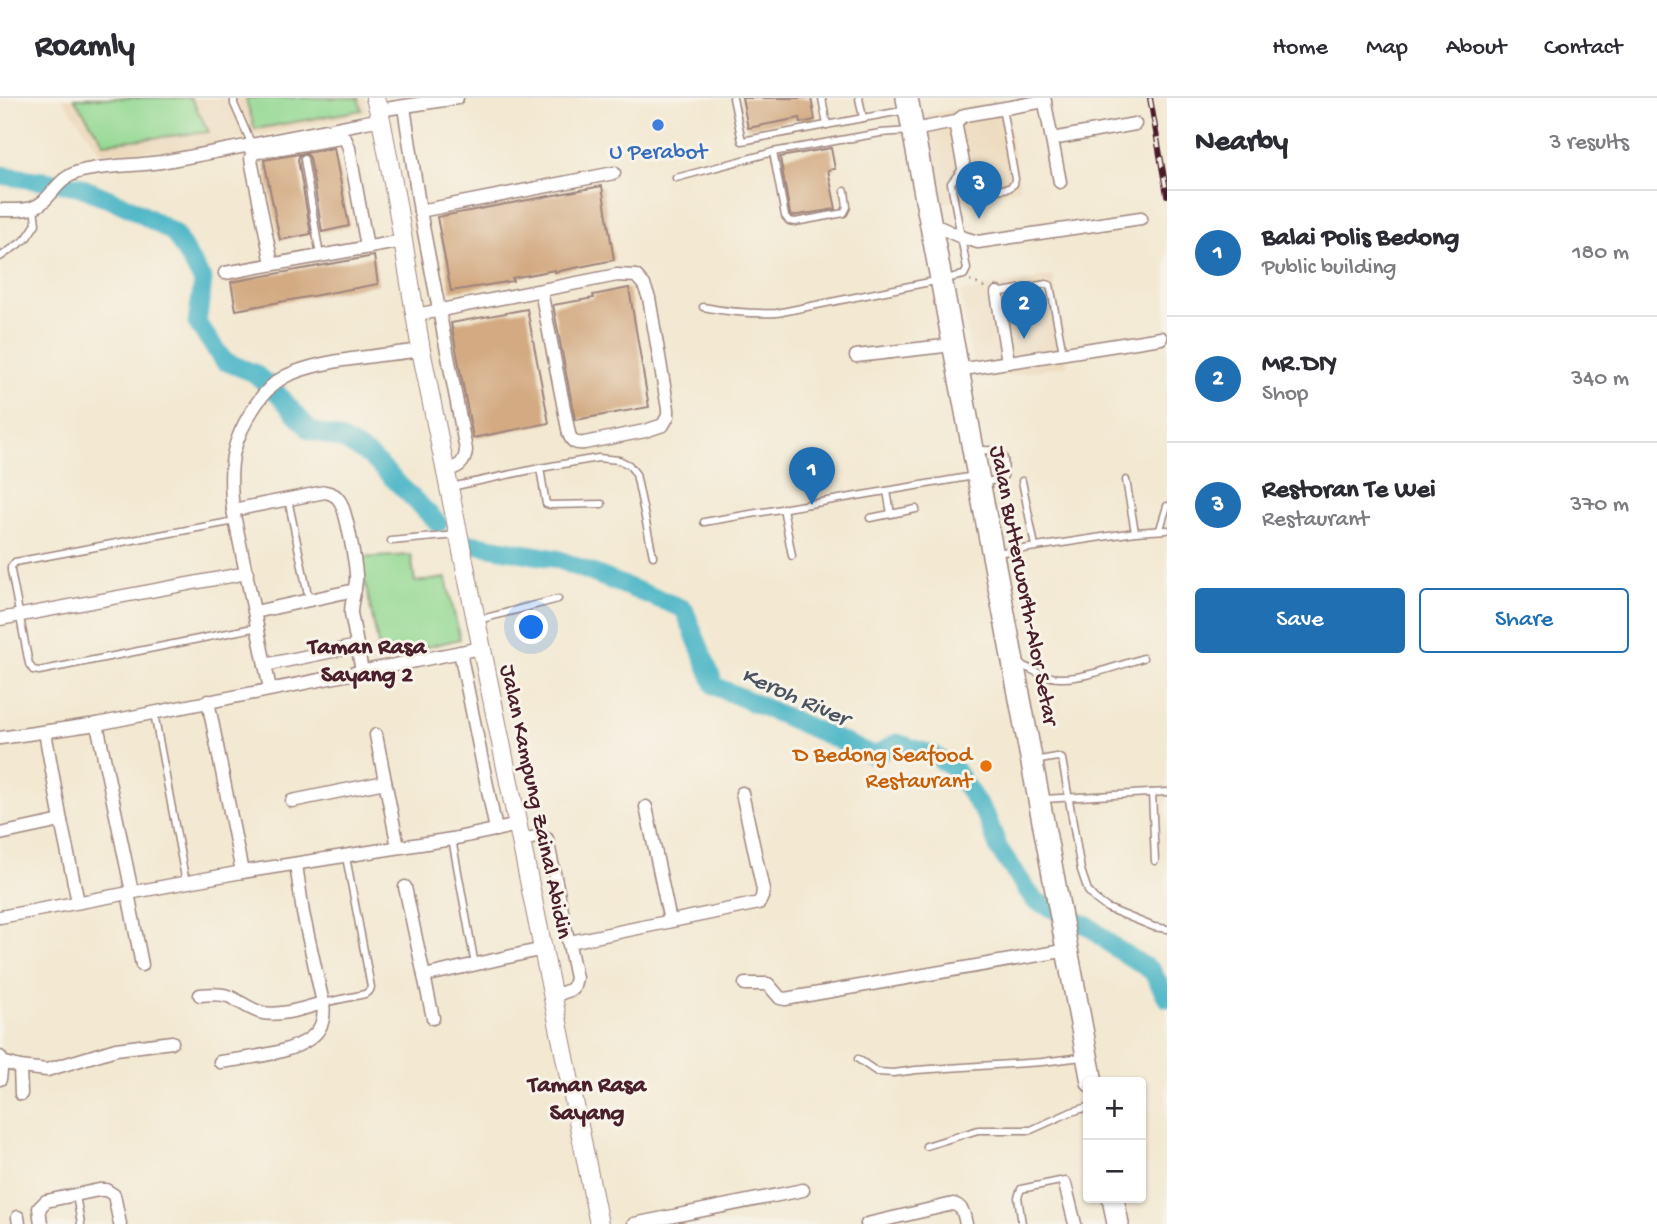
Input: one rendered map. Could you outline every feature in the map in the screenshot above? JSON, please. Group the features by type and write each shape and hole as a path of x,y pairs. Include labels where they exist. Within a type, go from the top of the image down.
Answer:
{"main road":[{"name":"Jalan Butterworth-Alor Setar","path":"909,113 1091,1077"},
{"path":"1114,1203 1118,1224"}],"street":[{"path":"0,210 34,208 63,180 89,169 140,165 252,145 378,109 457,98"},
{"path":"909,113 955,122 965,115 1044,99 1060,182"},
{"path":"404,107 420,211 466,450 463,462 447,479"},
{"name":"Jalan Kampung Zainal Abidin","path":"378,109 421,351 599,1224"},
{"path":"955,122 971,192"},
{"path":"1052,139 1135,124"},
{"path":"272,264 252,165 252,153 345,138 368,247"},
{"path":"420,211 614,173"},
{"path":"930,223 961,237 983,241 1141,218"},
{"path":"225,273 403,241"},
{"path":"416,315 617,275 632,274 641,281 649,298 668,409 663,425 584,443 577,444 572,441 541,291"},
{"path":"997,293 1008,362"},
{"path":"958,370 1161,338"},
{"path":"856,356 953,345"},
{"path":"270,689 234,516 230,476 233,449 245,422 265,392 285,377 314,367 421,351"},
{"path":"234,516 288,499 325,492 338,498 344,511 356,572 351,613 362,671"},
{"path":"0,619 247,573"},
{"path":"255,612 355,590"},
{"path":"265,665 358,646"},
{"path":"0,738 97,724 481,648"},
{"path":"460,652 496,830"},
{"path":"208,701 242,872"},
{"path":"97,724 142,965"},
{"path":"45,732 78,902"},
{"path":"376,735 398,847"},
{"path":"292,801 385,782"},
{"path":"570,942 759,903 763,890 742,793"},
{"path":"646,807 670,921"},
{"path":"0,834 61,821"},
{"path":"0,917 242,872 346,857 496,830 519,833 547,839 570,942 576,984 568,992 553,996"},
{"path":"220,1062 275,1053 306,1041 316,1034 321,1026 323,1003 303,913 296,864"},
{"path":"405,887 433,1018"},
{"path":"745,984 768,984 780,998 785,999 1066,942"},
{"path":"424,976 543,949"},
{"path":"200,995 229,996 253,1010 268,1014 323,1003"},
{"path":"0,1079 1,1059 20,1067 47,1070 102,1052 172,1041"},
{"path":"20,1067 21,1094"},
{"path":"1065,1184 1075,1224"},
{"path":"41,1224 39,1208 46,1201 99,1190 110,1192 116,1199 120,1224"},
{"path":"634,1224 803,1190"},
{"path":"867,1224 953,1204 961,1209 966,1224"}],"lane":[{"path":"234,98 234,104 252,145"},
{"path":"733,98 741,141 863,118 909,113"},
{"path":"821,98 827,125"},
{"path":"859,98 863,118"},
{"path":"971,192 1009,188 1014,184 1002,108"},
{"path":"676,178 773,152 880,133 909,113"},
{"path":"773,152 785,216 789,221 844,212 847,207 845,191"},
{"path":"304,159 320,256"},
{"path":"703,307 755,314 777,313 966,274 951,183 964,167"},
{"path":"0,257 26,239 36,224 34,208"},
{"path":"997,293 1050,285 1063,354"},
{"path":"447,479 609,458 619,460 629,465 636,474 653,556"},
{"path":"540,468 546,504 602,504"},
{"path":"704,522 887,491 979,480"},
{"path":"1126,480 1135,532"},
{"path":"1022,481 1035,546"},
{"path":"887,491 891,514"},
{"path":"288,499 309,601"},
{"path":"993,553 1163,530 1167,506"},
{"path":"783,508 792,556"},
{"path":"870,518 916,509"},
{"path":"234,516 12,564 29,664 36,671 258,627"},
{"path":"391,541 459,535"},
{"path":"476,621 558,599"},
{"path":"1013,661 1058,678 1143,658"},
{"path":"154,713 186,883"},
{"path":"1032,762 1057,757 1062,759 1088,891 1108,908 1154,927 1167,929"},
{"path":"1039,799 1167,792"},
{"path":"1152,793 1155,861"},
{"path":"452,839 475,965"},
{"path":"323,1003 365,994 371,987 346,857"},
{"path":"858,1059 877,1072 894,1073 1087,1056"},
{"path":"926,1146 978,1130 1031,1130 1083,1108"},
{"path":"1022,1224 1017,1197 1019,1191 1060,1181 1065,1184"},
{"path":"76,1195 81,1224"}],"path":[{"path":"966,274 972,283 997,293"}],"shaded area":[{"path":"62,98 365,98 369,113 189,150 101,153"},
{"path":"1004,101 1020,189 941,203 925,115"},
{"path":"1053,276 1068,365 976,381 960,292"}],"green space":[{"path":"74,98 191,98 209,132 104,143"},
{"path":"247,98 358,98 362,110 255,129"},
{"path":"411,555 415,582 446,578 460,639 381,658 360,558"}],"building":[{"path":"742,98 811,98 815,120 801,123 800,118 748,128"},
{"path":"334,148 349,226 322,232 310,158 307,154 302,154 298,160 311,234 280,240 264,160"},
{"path":"831,148 835,169 828,170 836,209 792,216 780,157"},
{"path":"602,186 614,260 451,291 437,217"},
{"path":"374,256 378,284 236,310 231,282"},
{"path":"629,288 649,407 575,420 553,305 594,298 593,295"},
{"path":"527,309 549,423 473,438 451,323"}],"waterway":[{"path":"0,175 78,186 131,208 174,233 203,281 197,323 224,361 254,373 276,392 310,430 343,440 371,457 438,523"},
{"name":"Keroh River","path":"473,544 557,559 684,609 715,686 875,756 897,743 934,755 955,770 987,818 999,849 1034,900 1090,927 1114,947 1152,971 1167,998"}],"railway":[{"path":"1150,98 1167,195"}],"place":[{"name":"U Perabot","path":"658,125"},
{"name":"Restoran Te Wei","path":"979,219"},
{"name":"MR.DIY","path":"1024,339"},
{"name":"Balai Polis Bedong","path":"812,505"},
{"name":"D Bedong Seafood Restaurant","path":"986,766"}],"district":[{"name":"Taman Rasa Sayang 2","path":"367,659"},
{"name":"Taman Rasa Sayang","path":"587,1097"}]}
